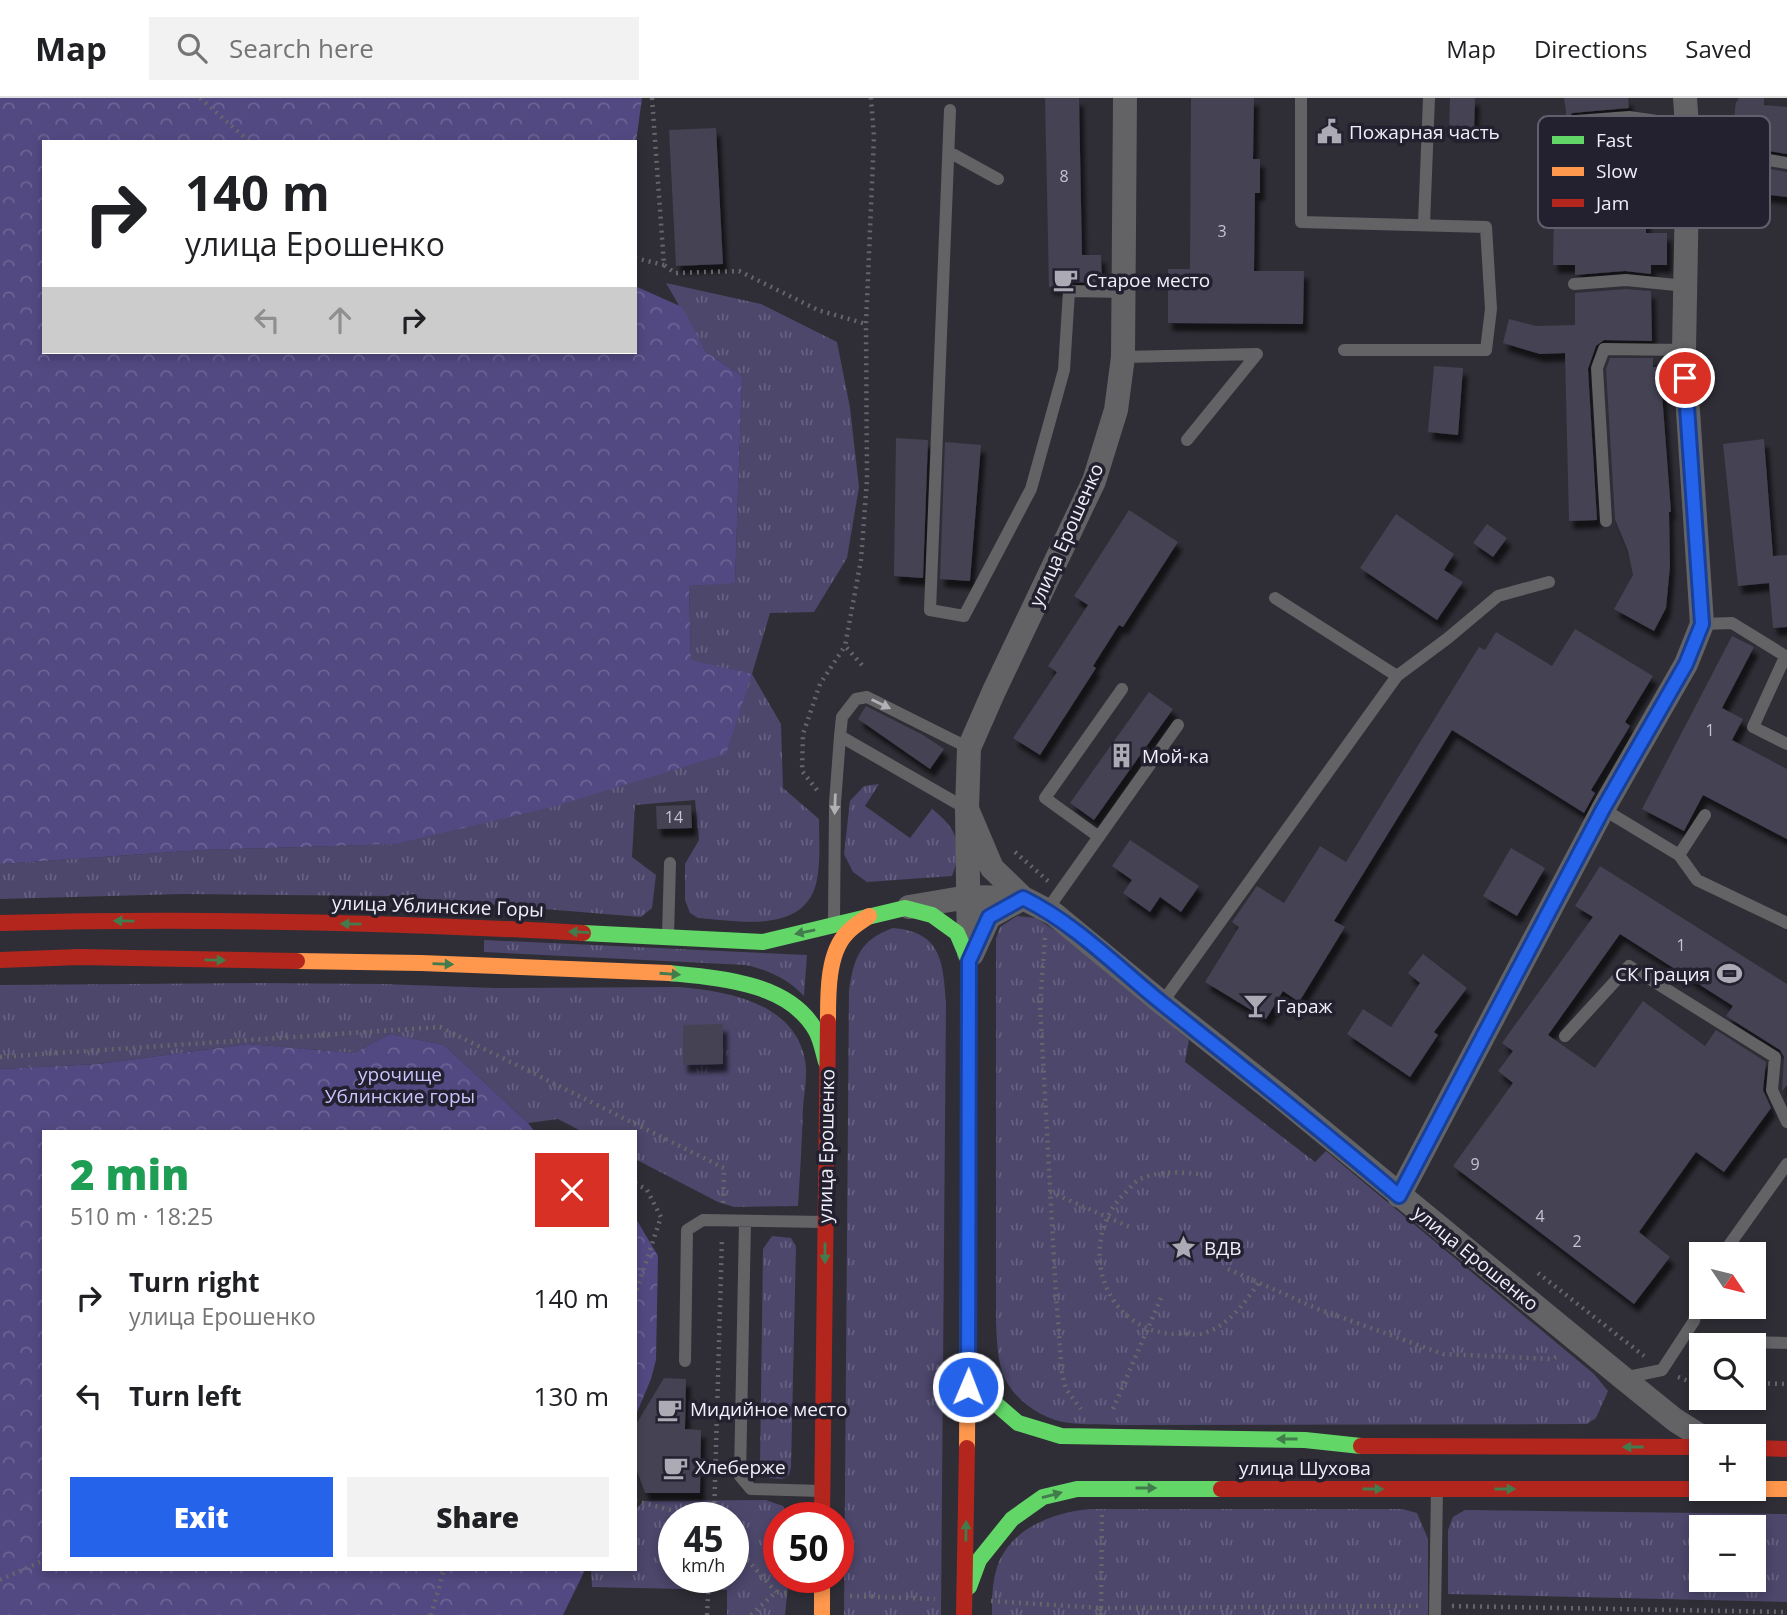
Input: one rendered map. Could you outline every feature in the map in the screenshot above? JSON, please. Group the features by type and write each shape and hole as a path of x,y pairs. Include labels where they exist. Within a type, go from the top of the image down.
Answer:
{"main road":[{"name":"улица Ерошенко","path":"823,1502 828,984 834,957 845,934 870,915 905,908 932,915 957,933 969,961 965,1607"},
{"name":"улица Ублинские Горы","path":"0,923 75,921 418,925 763,942 870,915"},
{"path":"0,960 79,957 421,963 667,973 735,980 767,991 798,1009 816,1031 826,1062"},
{"name":"улица Шухова","path":"968,1361 988,1396 1018,1423 1061,1436 1305,1440 1355,1446 1689,1447"},
{"path":"1766,1448 1787,1449"},
{"name":"улица Шухова","path":"965,1607 979,1560 1012,1519 1043,1497 1077,1489 1689,1489"},
{"path":"1766,1489 1787,1489"},
{"path":"822,1593 822,1615"}],"street":[{"name":"улица Ерошенко","path":"969,961 969,748 1094,481 1116,410 1123,357 1125,98"},
{"path":"1685,98 1686,116"},
{"path":"1399,1196 1603,809 1686,664 1702,624 1684,350 1687,228"},
{"path":"967,809 992,868 1023,898"},
{"path":"905,908 968,897 1023,898"},
{"name":"улица Ерошенко","path":"969,961 989,917 1023,898 1054,905 1162,1003 1689,1429"}],"lane":[{"path":"1301,98 1301,222 1486,227 1491,309 1486,350 1344,350"},
{"path":"1424,224 1429,98"},
{"path":"950,110 930,610 964,617 1031,489 1064,370 1069,291 1124,292"},
{"path":"949,152 998,179"},
{"path":"1574,284 1626,281 1686,286"},
{"path":"1606,521 1597,368 1604,349 1684,350"},
{"path":"1123,357 1257,354 1187,440"},
{"path":"1162,1003 1397,676 1498,596 1549,582"},
{"path":"1275,598 1397,676"},
{"path":"1702,624 1732,623 1786,657 1753,727 1787,744"},
{"path":"1099,837 1045,798 1122,689"},
{"path":"834,923 835,803 840,736 842,718 856,699 867,697 969,748"},
{"path":"1054,905 1178,725"},
{"path":"840,736 967,809"},
{"path":"1603,809 1679,855 1697,880 1787,923"},
{"path":"1679,855 1705,815"},
{"path":"668,936 670,863"},
{"path":"1565,1036 1629,966 1775,1057 1772,1090 1787,1122"},
{"path":"1731,1242 1787,1164"},
{"path":"685,1361 687,1230 703,1220 825,1222"},
{"path":"745,1222 740,1476 751,1489 823,1491"},
{"path":"1623,1378 1662,1370 1694,1320"},
{"path":"1766,1343 1787,1343"},
{"path":"1435,1615 1437,1489"}],"path":[{"path":"200,98 248,140"},
{"path":"652,98 664,265"},
{"path":"835,803 820,793 802,771 803,734 820,684 845,646 861,560 867,480 866,324 874,137 871,98"},
{"path":"637,258 664,265 675,272 739,271 818,310 866,324"},
{"path":"845,646 862,665"},
{"path":"1013,850 1054,905 1045,939 1040,1005 1062,1373 1066,1389 1080,1409 1088,1414"},
{"path":"0,1057 440,1027 724,1168 714,1502"},
{"path":"1198,1174 1173,1172 1139,1179 1117,1201 1106,1217 1099,1250 1101,1273 1110,1298 1127,1317 1147,1330 1172,1334 1200,1334 1224,1323 1245,1303 1259,1282"},
{"path":"637,1185 647,1190 661,1217 637,1289"},
{"path":"1051,1192 1132,1228"},
{"path":"1528,1266 1662,1370 1689,1381"},
{"path":"1228,1269 1318,1309 1443,1354 1551,1359 1563,1354 1592,1316"},
{"path":"1108,1416 1161,1298"},
{"path":"1766,1384 1787,1384"},
{"path":"637,1502 658,1507"},
{"path":"1095,1615 1101,1608 1102,1514"},
{"path":"0,1580 42,1561"},
{"path":"749,1562 763,1577"},
{"path":"431,1615 444,1571"},
{"path":"707,1615 708,1593"},
{"path":"751,1615 775,1593"},
{"path":"842,1596 940,1599"},
{"path":"987,1601 1101,1608"}],"green space":[{"path":"0,98 642,98 636,140 42,140 42,354 637,354 637,287 682,307 706,352 742,376 735,583 689,586 691,660 752,674 726,754 552,807 395,844 203,850 0,864"},
{"path":"666,283 761,304 837,342 850,408 859,487 847,558 814,612 770,613 752,674 781,724 783,788 819,819 818,877 809,900 798,911 783,918 749,922 698,918 690,913 685,900 685,864 699,840 695,800 635,805 632,857 656,875 652,908 641,917 389,896 183,894 0,899 0,864 203,850 395,844 691,660 689,586 735,582 742,376 706,352"},
{"path":"879,784 865,806 910,838 932,809 947,823 958,847 952,876 867,882 853,872 844,854 850,801 864,786"},
{"path":"1017,916 1036,918 1060,934 1189,1040 1185,1062 1315,1162 1326,1151 1594,1374 1608,1391 1596,1418 1587,1424 1119,1425 1069,1423 1049,1418 1031,1408 1015,1394 1004,1377 996,1323 996,939 1000,927"},
{"path":"893,928 909,931 930,942 941,962 946,1002 941,1615 844,1615 844,1593 854,1593 854,1502 845,1502 849,991 853,968 860,951 882,933"},
{"path":"484,940 807,955 804,996 778,976 745,965 484,952"},
{"path":"257,983 495,988 679,987 737,997 773,1013 788,1025 799,1041 805,1060 798,1206 734,1207 718,1202 637,1160 637,1130 579,1130 558,1119 528,1123 444,1045 390,1034 354,1053 248,1044 99,1064 0,1069 0,985"},
{"name":"урочище Ублинские горы","path":"390,1034 444,1045 533,1130 42,1130 42,1571 585,1571 563,1615 0,1615 0,1069 99,1064 248,1044 354,1053"},
{"path":"637,1220 658,1256 656,1360 637,1412"},
{"path":"772,1236 791,1238 796,1246 791,1467 789,1475 782,1479 770,1478 760,1465 763,1249"},
{"path":"766,1500 772,1502 763,1502 763,1593 787,1593 785,1615 727,1615 727,1593 749,1593 749,1502 658,1502 658,1588 592,1587 591,1571 637,1571 637,1508 644,1501"},
{"path":"1091,1509 1402,1509 1417,1513 1428,1539 1428,1615 992,1615 996,1571 1010,1544 1033,1525 1062,1514"},
{"path":"1465,1510 1787,1514 1787,1602 1448,1594 1448,1530 1453,1517"}],"building":[{"path":"1045,98 1079,98 1082,255 1101,255 1102,283 1069,282 1061,287 1049,287"},
{"path":"1191,98 1254,98 1253,159 1260,159 1260,193 1255,193 1254,271 1304,271 1303,324 1168,323 1168,269 1190,269"},
{"path":"1450,98 1475,98 1474,133 1449,133"},
{"path":"1564,98 1628,98 1629,108 1572,113 1570,116 1566,116"},
{"path":"1738,98 1764,98 1764,105 1787,107 1787,154 1770,151 1770,116 1734,116 1736,101 1738,102"},
{"path":"716,128 723,264 676,266 669,130"},
{"path":"1770,169 1787,172 1787,197 1770,195"},
{"path":"1554,228 1646,228 1646,233 1667,233 1667,265 1651,265 1651,274 1625,271 1575,275 1575,265 1553,265"},
{"path":"1626,289 1651,291 1652,341 1604,340 1596,346 1588,369 1597,520 1569,521 1565,353 1540,354 1503,343 1509,319 1536,326 1575,325 1575,293"},
{"path":"1610,358 1653,358 1653,367 1660,367 1671,512 1670,566 1666,608 1654,631 1614,609 1633,575 1628,551 1615,519 1606,369"},
{"path":"1434,366 1463,368 1458,435 1428,432"},
{"path":"896,438 928,440 923,578 894,576"},
{"path":"1764,439 1773,556 1787,555 1787,627 1773,628 1769,583 1738,586 1723,444"},
{"path":"945,442 981,445 970,581 940,579"},
{"path":"1129,510 1178,542 1123,627 1119,625 1093,666 1096,668 1040,755 1013,738 1057,672 1048,666 1088,605 1074,596"},
{"path":"1396,514 1454,554 1444,570 1463,582 1437,620 1360,568"},
{"path":"1487,524 1507,538 1493,557 1473,543"},
{"path":"1575,629 1653,676 1625,722 1630,726 1591,790 1595,793 1584,813 1452,730 1334,921 1345,927 1299,1002 1283,991 1266,1019 1205,982 1239,927 1232,922 1257,886 1284,903 1320,846 1346,862 1479,647 1485,650 1496,632 1552,666"},
{"path":"1732,636 1754,647 1722,708 1743,719 1732,740 1787,769 1787,839 1703,795 1684,831 1642,809"},
{"name":"Мой-ка","path":"1149,692 1173,709 1094,820 1070,803"},
{"path":"866,706 923,735 944,749 930,769 858,719"},
{"path":"691,805 692,828 657,829 656,806"},
{"path":"1130,840 1199,886 1181,912 1160,897 1150,912 1123,893 1132,880 1112,866"},
{"path":"1511,848 1545,868 1517,916 1483,896"},
{"path":"1600,866 1787,984 1787,1085 1782,1091 1784,1057 1780,1050 1726,1016 1733,1006 1620,934 1548,1035 1595,1068 1643,1001 1705,1046 1716,1030 1766,1062 1763,1090 1771,1108 1724,1172 1696,1152 1639,1232 1670,1257 1634,1304 1453,1166 1513,1083 1498,1071 1513,1051 1502,1043 1593,917 1575,906"},
{"path":"1423,954 1467,988 1434,1032 1438,1035 1410,1077 1347,1034 1363,1009 1391,1027 1420,983 1408,973"},
{"path":"723,1024 723,1064 683,1065 683,1025"},
{"path":"664,1378 686,1379 685,1429 701,1430 700,1493 645,1493 637,1471 637,1423"}],"traffic: fast":[{"path":"583,933 763,942 905,908 932,915 957,933 969,961 969,1086"},
{"path":"669,973 709,977 751,986 771,992 789,1002 804,1015 816,1031 826,1062"},
{"path":"968,1361 988,1397 1018,1423 1061,1436 1305,1440 1361,1446"},
{"path":"969,1587 979,1560 1012,1519 1043,1497 1077,1489 1221,1489"}],"traffic: slow":[{"path":"828,1022 830,975 836,952 847,933 869,916"},
{"path":"297,961 669,973"},
{"path":"967,1448 969,1086"},
{"path":"1766,1489 1787,1489"},
{"path":"822,1593 822,1615"}],"traffic: jam":[{"path":"0,923 292,922 583,933"},
{"path":"0,960 79,957 297,961"},
{"path":"822,1502 828,1022"},
{"path":"1361,1446 1689,1447"},
{"path":"964,1615 967,1448"},
{"path":"1766,1448 1787,1449"},
{"path":"1221,1489 1689,1489"}],"place":[{"name":"Пожарная часть","path":"1329,132"},
{"name":"Старое место","path":"1066,280"},
{"name":"Мой-ка","path":"1122,756"},
{"name":"СК Грация","path":"1730,974"},
{"name":"Гараж","path":"1256,1006"},
{"name":"ВДВ","path":"1184,1248"},
{"name":"Мидийное место","path":"670,1409"},
{"name":"Хлеберже","path":"675,1467"}],"route":[{"path":"968,1387 969,961 989,917 1023,898 1054,914 1399,1196 1603,809 1686,664 1702,624 1685,378"}]}
